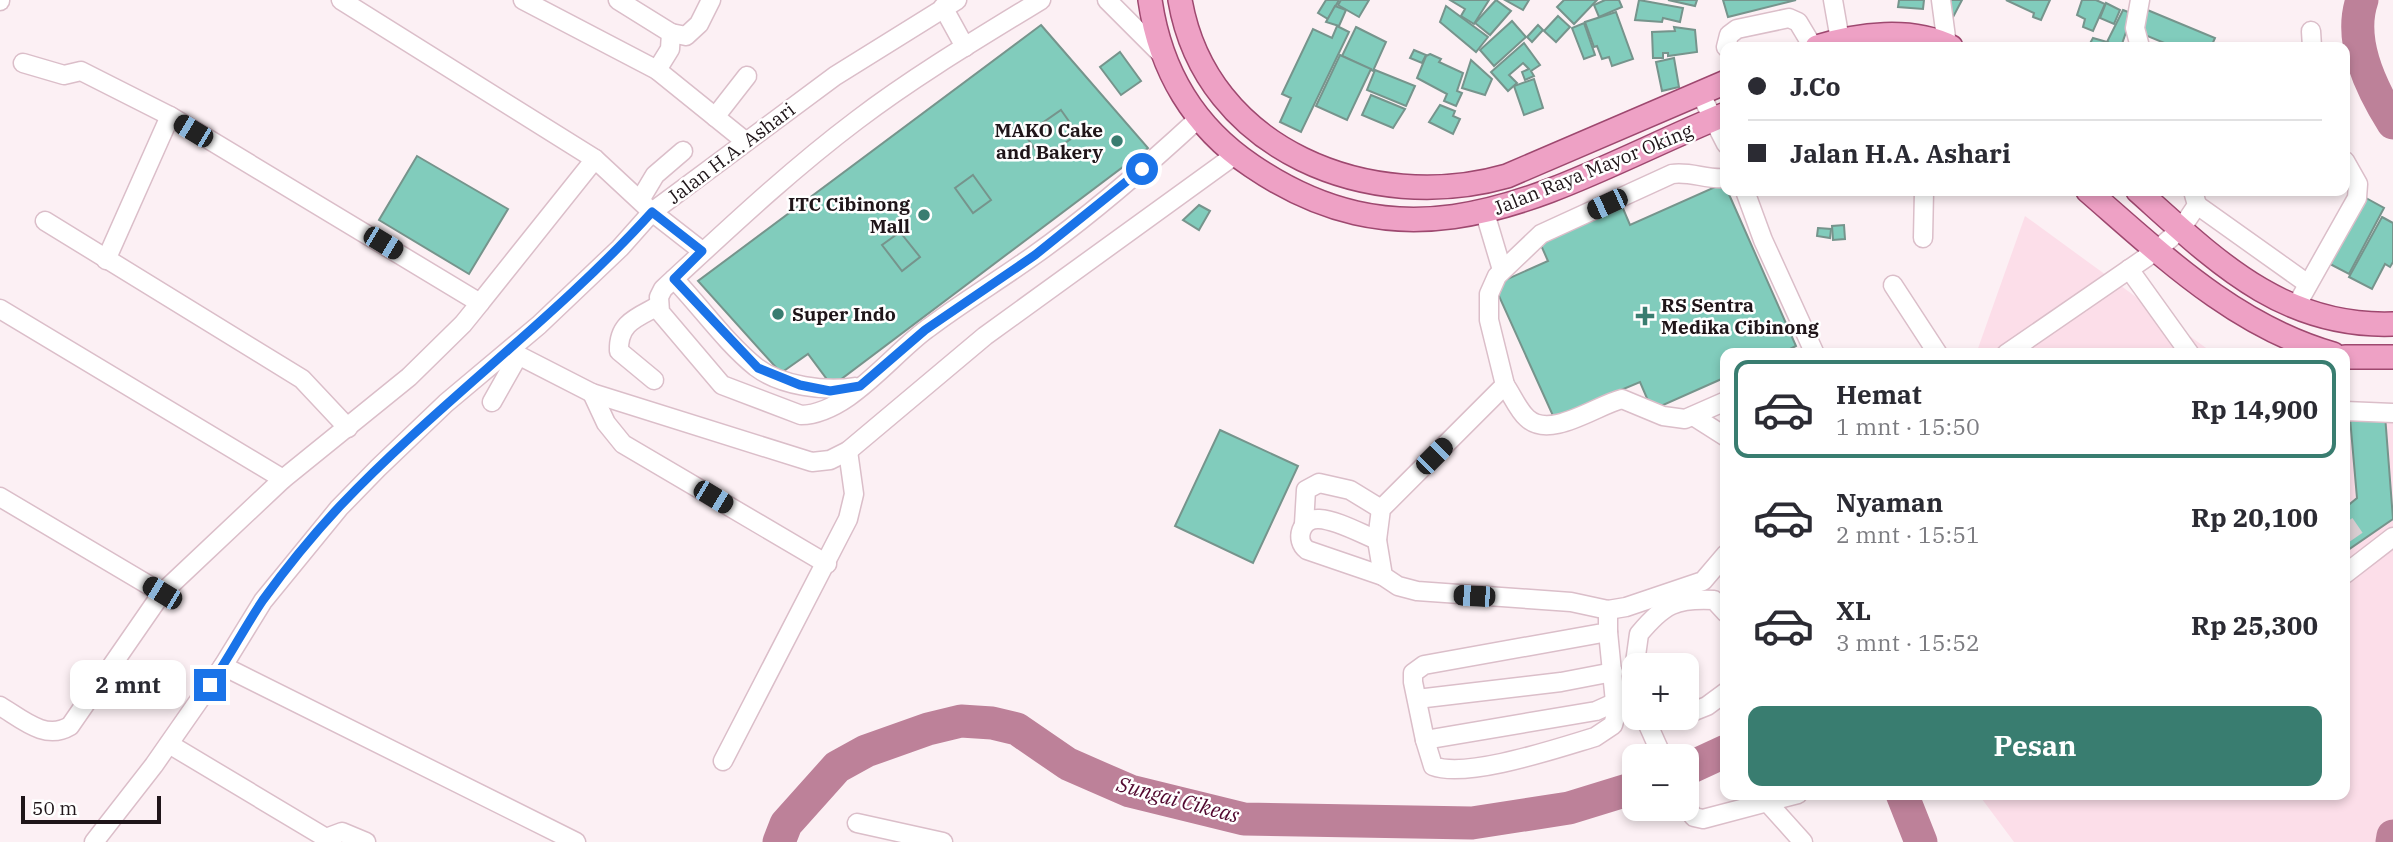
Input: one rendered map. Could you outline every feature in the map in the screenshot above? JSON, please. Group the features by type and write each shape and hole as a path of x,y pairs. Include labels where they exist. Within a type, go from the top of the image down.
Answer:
{"main road":[{"name":"Jalan Raya Mayor Oking","path":"1150,0 1163,56 1174,81 1202,123 1236,155 1276,182 1358,215 1433,221 1485,213 1514,205 1719,117"},
{"name":"Jalan Raya Mayor Oking","path":"1180,0 1197,57 1224,102 1254,131 1300,160 1368,180 1417,188 1481,183 1507,176 1720,85"},
{"path":"1833,42 1905,36 1931,42"},
{"path":"2094,196 2232,309 2313,348"},
{"path":"2144,196 2256,288 2295,307 2348,324 2393,324"},
{"path":"2350,357 2393,357"}],"street":[{"path":"341,0 595,159 646,206 702,251"},
{"path":"523,0 545,5 657,70 745,141"},
{"path":"618,0 671,33 686,36 699,24 712,0"},
{"path":"1041,0 965,47 859,119 702,251 663,289 658,306 666,323 708,371 735,392 801,415 814,415 835,405 925,330 1035,255 1202,123"},
{"path":"1107,0 1163,56"},
{"path":"1833,0 1840,40"},
{"path":"1941,0 1948,42"},
{"path":"2138,42 2134,28 2140,0"},
{"path":"950,4 965,47"},
{"name":"Jalan H.A. Ashari","path":"94,842 169,744 223,666 263,601 339,508 446,403 514,354 620,248 646,206 745,141 835,76 950,4"},
{"path":"1727,42 1729,35 1737,29 1789,18 1798,22 1812,42"},
{"path":"657,70 670,49 671,33"},
{"path":"23,64 64,75 81,71 170,116 480,303"},
{"path":"715,117 747,76"},
{"path":"1700,93 1719,117"},
{"path":"106,260 170,116"},
{"path":"646,206 655,175 683,151"},
{"path":"492,402 514,354 592,393 812,462 830,460 848,451 985,336 1236,155"},
{"path":"0,706 48,732 61,731 70,726 162,593 283,479 348,428 439,348 480,303 595,159"},
{"path":"1720,178 1682,172 1672,174 1541,234 1493,281 1489,304 1495,350 1505,385 1527,418 1542,424 1565,423 1622,399 1663,416 1685,419 1720,404"},
{"path":"2295,307 2357,198 2351,185"},
{"path":"1747,196 1763,240 1812,348"},
{"path":"1923,238 1924,196"},
{"path":"2015,348 2157,250 2181,229 2195,198 2308,284"},
{"path":"1485,213 1502,270"},
{"path":"44,221 302,379 348,428"},
{"path":"2129,269 2186,348"},
{"path":"674,279 758,368 800,385 830,391 860,386"},
{"path":"1893,285 1934,348"},
{"path":"654,380 619,351 619,336 626,324 658,306"},
{"path":"0,309 283,479"},
{"path":"1383,576 1377,540 1381,509 1505,385"},
{"path":"592,393 606,423 623,444 827,564"},
{"path":"2350,411 2393,413"},
{"path":"1693,416 1720,433"},
{"path":"723,761 827,564 852,508 853,486 848,451"},
{"path":"1381,509 1350,490 1319,483 1306,490 1304,524 1300,539 1303,548 1417,591 1571,602 1608,610 1626,607 1703,581 1720,561"},
{"path":"0,497 162,593"},
{"path":"1304,524 1313,519 1323,519 1377,540"},
{"path":"2350,567 2363,549 2393,537"},
{"path":"1703,581 1720,606"},
{"path":"1636,653 1639,634 1650,620 1684,599 1720,606"},
{"path":"1608,610 1616,708 1613,725 1595,737 1469,770 1445,770 1433,766 1427,753 1412,673 1424,665 1608,632"},
{"path":"223,666 576,842"},
{"path":"1417,699 1561,682 1613,672"},
{"path":"1699,709 1720,696"},
{"path":"1425,740 1622,708"},
{"path":"169,744 326,838 342,832 366,842"},
{"path":"1699,818 1778,800"},
{"path":"1768,803 1803,842"},
{"path":"857,824 943,842"}],"shaded area":[{"path":"2025,216 2206,348 1978,348"},
{"path":"2350,416 2393,420 2393,842 2014,842 1983,800 2350,800"}],"building":[{"path":"1326,0 1339,0 1328,19 1318,13"},
{"path":"1341,0 1369,0 1359,17 1338,5"},
{"path":"1450,0 1489,0 1474,24 1461,16 1465,9"},
{"path":"1496,0 1511,11 1490,35 1475,23"},
{"path":"1505,0 1529,0 1523,10"},
{"path":"1564,0 1597,0 1574,24 1557,7"},
{"path":"1605,0 1619,0 1622,7 1599,17 1594,5"},
{"path":"1639,0 1683,8 1680,22 1663,18 1662,22 1635,20"},
{"path":"1668,0 1697,0 1695,6"},
{"path":"1723,0 1796,0 1728,17"},
{"path":"1899,0 1924,0 1923,9 1898,7"},
{"path":"1943,0 1962,0 1952,19"},
{"path":"2006,0 2050,0 2041,20 2033,17 2034,13"},
{"path":"2082,0 2096,0 2105,4 2093,31 2083,27 2085,19 2077,15"},
{"path":"2106,3 2120,10 2114,24 2100,18"},
{"path":"1335,6 1346,10 1339,26 1326,22"},
{"path":"1446,6 1488,37 1476,52 1440,22"},
{"path":"2145,9 2215,38 2213,42 2162,42 2140,33"},
{"path":"2123,10 2128,12 2123,42 2107,42"},
{"path":"1616,12 1633,59 1612,66 1609,57 1602,59 1597,46 1594,47 1585,22"},
{"path":"1558,16 1570,27 1556,42 1544,31"},
{"path":"1512,21 1526,37 1494,66 1480,50"},
{"path":"1584,23 1595,55 1584,59 1572,28"},
{"name":"ITC Cibinong Mall","path":"1041,25 1148,148 832,386 808,354 781,373 698,281"},
{"path":"1538,25 1543,30 1532,42 1527,37"},
{"path":"1337,26 1349,32 1301,132 1280,122 1291,98 1282,94 1313,29 1332,38"},
{"path":"1356,27 1386,42 1373,71 1342,56"},
{"path":"1674,27 1695,30 1697,52 1668,56 1668,53 1663,53 1663,58 1653,58 1652,32 1675,31"},
{"path":"2093,38 2107,42 2091,42"},
{"path":"1524,43 1540,65 1531,71 1534,76 1525,80 1522,72 1529,69 1523,63 1509,75 1517,83 1508,91 1491,72"},
{"path":"1414,50 1426,55 1422,63 1410,58"},
{"path":"1120,52 1141,81 1121,95 1100,67"},
{"path":"1430,54 1441,59 1439,62 1463,73 1457,91 1462,93 1456,106 1444,101 1447,94 1417,78 1426,56"},
{"path":"1340,55 1371,69 1347,120 1316,106"},
{"path":"1674,58 1679,87 1662,91 1656,62"},
{"path":"1471,60 1492,79 1485,95 1462,88"},
{"path":"1375,70 1415,86 1406,106 1367,90"},
{"path":"1534,79 1543,108 1524,115 1514,86"},
{"path":"1371,95 1405,109 1393,128 1362,115"},
{"path":"1440,105 1455,111 1453,116 1460,119 1453,134 1429,122"},
{"path":"1061,110 1078,134 1042,159 1025,135"},
{"path":"417,156 508,209 469,274 379,220"},
{"path":"973,175 991,200 973,213 955,188"},
{"name":"RS Sentra Medika Cibinong","path":"1720,185 1720,196 1730,196 1796,346 1720,348 1720,380 1652,410 1640,382 1554,418 1494,285 1548,261 1540,243 1622,206 1630,225"},
{"path":"2366,198 2384,208 2349,274 2330,264"},
{"path":"1199,205 1210,211 1199,230 1183,220"},
{"path":"2382,217 2393,223 2393,262 2390,267 2385,264 2372,289 2349,277"},
{"path":"1844,225 1845,239 1833,240 1832,226"},
{"path":"1818,228 1831,229 1830,238 1817,236"},
{"path":"900,232 920,257 902,271 882,245"},
{"path":"2385,415 2393,519 2350,549 2350,504 2357,498 2350,418"},
{"path":"1220,430 1298,466 1253,563 1175,526"}],"waterway":[{"name":"Sungai Cikeas","path":"2362,0 2358,32 2364,64 2393,123"},
{"name":"Sungai Cikeas","path":"779,842 786,824 837,767 866,751 928,729 961,721 992,723 1017,729 1068,764 1130,791 1244,819 1472,823 1569,808 1622,792"},
{"name":"Sungai Cikeas","path":"1699,763 1720,754"},
{"name":"Sungai Cikeas","path":"1904,800 1921,842"},
{"name":"Sungai Cikeas","path":"2392,842 2393,836"}],"tunnel":[{"path":"2350,530 2358,542"}],"place":[{"name":"MAKO Cake and Bakery","path":"1117,141"},
{"name":"ITC Cibinong Mall","path":"924,215"},
{"name":"Super Indo","path":"778,314"},
{"name":"RS Sentra Medika Cibinong","path":"1645,316"}],"route":[{"path":"210,685 263,601 339,508 446,403 539,325 620,248 652,212 702,251 674,279 758,368 800,385 830,391 860,386 925,330 1035,255 1142,169"}]}
